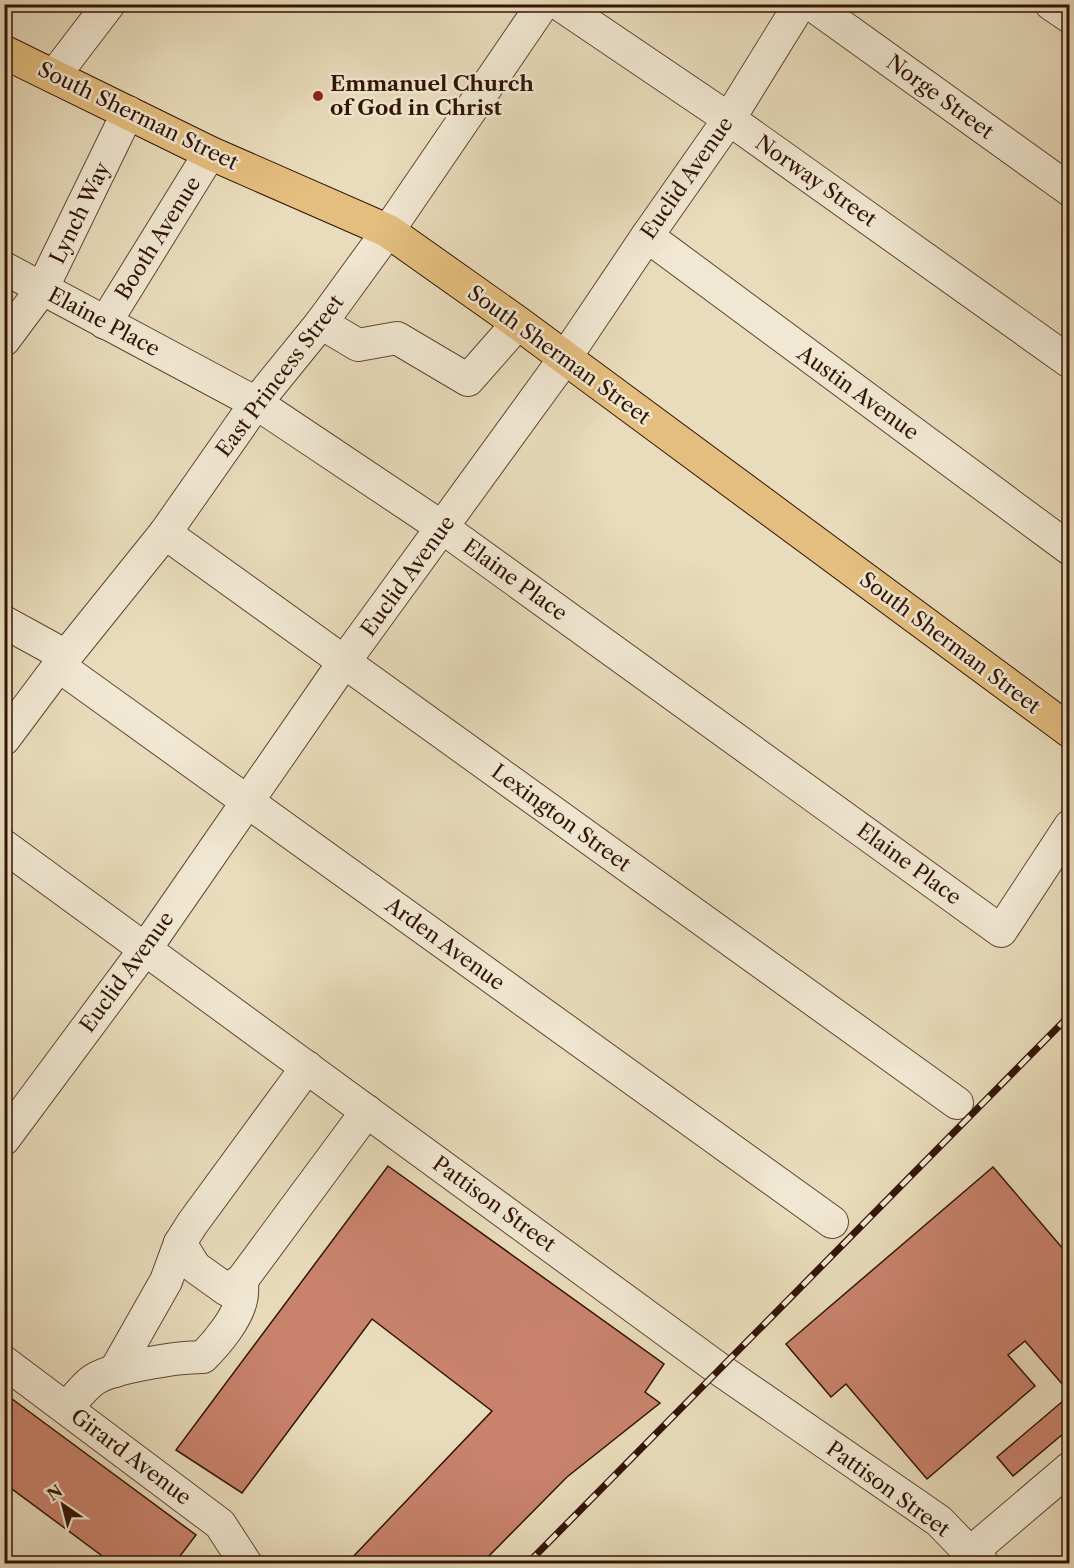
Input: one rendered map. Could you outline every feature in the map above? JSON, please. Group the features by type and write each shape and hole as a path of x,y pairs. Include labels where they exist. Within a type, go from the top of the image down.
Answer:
{"main road":[{"name":"South Sherman Street","path":"4,52 210,153 388,231 566,358 1070,731"}],"street":[{"path":"54,76 109,4"},
{"name":"East Princess Street","path":"4,739 62,661 165,533 256,404 321,323 388,231 543,4"},
{"name":"Norway Street","path":"559,4 729,119 1070,362"},
{"name":"Euclid Avenue","path":"4,1139 146,948 344,662 566,358 647,236 729,119 800,4"},
{"name":"Norge Street","path":"811,4 1070,190"},
{"path":"1051,4 1070,17"},
{"name":"Lynch Way","path":"4,340 42,289 128,112"},
{"name":"Booth Avenue","path":"105,323 210,153"},
{"name":"Austin Avenue","path":"647,236 1070,549"},
{"name":"Elaine Place","path":"4,268 256,404 443,528 1001,931 1070,826"},
{"path":"321,323 358,345 397,338 468,380 518,323"},
{"name":"Lexington Street","path":"165,533 957,1103"},
{"name":"Arden Avenue","path":"4,622 62,661 247,803 831,1222"},
{"name":"Pattison Street","path":"4,846 718,1369 939,1521 976,1558"},
{"path":"115,1371 166,1281 180,1243 192,1224 307,1067"},
{"path":"180,1243 195,1267 227,1290 242,1280 367,1111"},
{"path":"66,1408 94,1379 115,1371 178,1357 203,1356 217,1342 233,1317 241,1301 242,1280"},
{"name":"Girard Avenue","path":"4,1362 220,1524 246,1563"},
{"path":"976,1558 1070,1468"}],"building":[{"path":"388,1166 664,1364 645,1392 660,1403 567,1477 481,1564 350,1564 348,1562 492,1411 372,1319 242,1493 176,1450"},
{"path":"993,1167 1070,1257 1070,1393 1025,1341 1008,1355 1035,1386 927,1479 846,1384 831,1397 786,1344"},
{"path":"4,1393 196,1535 174,1564 113,1564 4,1483"},
{"path":"1070,1395 1070,1428 1013,1476 997,1457"}],"railway":[{"path":"527,1564 1070,1015"}],"place":[{"name":"Emmanuel Church of God in Christ","path":"318,96"}]}
